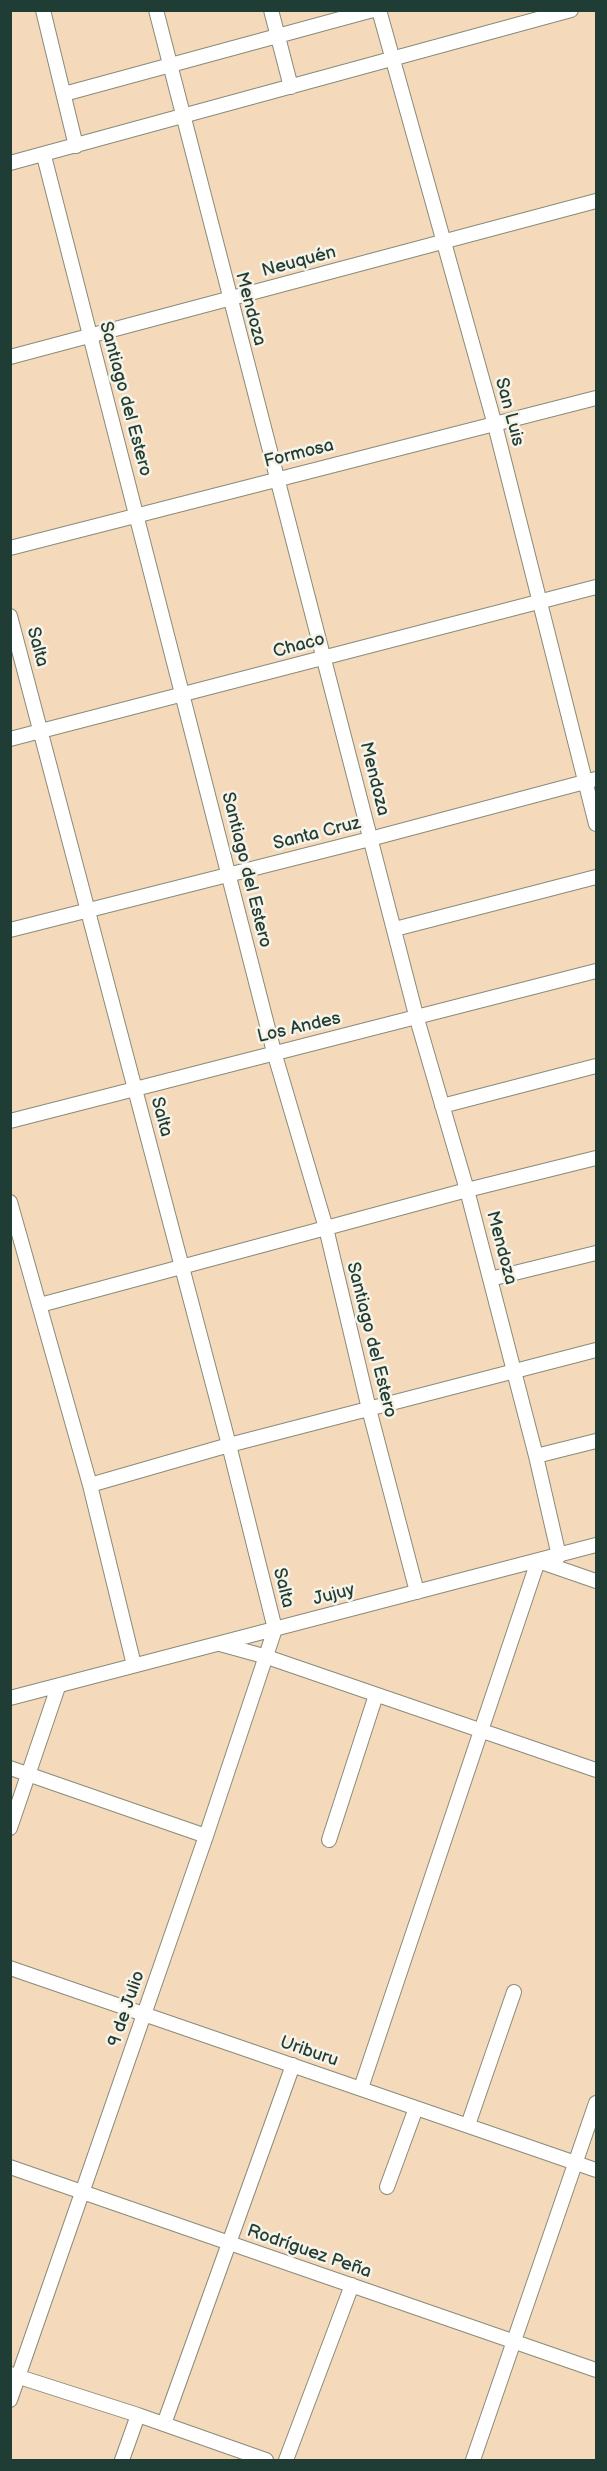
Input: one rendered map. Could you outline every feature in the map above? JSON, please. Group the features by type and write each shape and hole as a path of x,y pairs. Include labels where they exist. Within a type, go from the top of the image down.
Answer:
{"street":[{"path":"43,10 76,146"},
{"name":"Mendoza","path":"156,10 417,1019 467,1190 514,1370 559,1556"},
{"path":"271,10 291,87"},
{"path":"64,94 373,10"},
{"name":"San Luis","path":"379,10 495,425 540,602 591,780 597,824"},
{"path":"10,163 44,156 571,10"},
{"name":"Santiago del Estero","path":"44,156 274,1052 326,1228 369,1409 417,1592"},
{"name":"Neuquén","path":"10,357 597,201"},
{"name":"Formosa","path":"10,548 276,478 597,398"},
{"name":"Chaco","path":"10,739 597,587"},
{"name":"Salta","path":"10,616 183,1267 275,1629"},
{"name":"Santa Cruz","path":"10,930 370,839 591,780"},
{"path":"395,929 597,877"},
{"name":"Los Andes","path":"10,1121 135,1091 274,1052 417,1019 597,971"},
{"path":"442,1106 597,1066"},
{"path":"40,1305 467,1190 597,1158"},
{"path":"10,1202 90,1485 134,1665"},
{"path":"490,1279 597,1253"},
{"path":"90,1485 229,1444 597,1350"},
{"path":"536,1456 597,1441"},
{"name":"Jujuy","path":"10,1698 597,1545"},
{"path":"361,2088 483,1731 538,1561 597,1581"},
{"name":"9 de Julio","path":"10,2400 14,2375 83,2192 275,1629"},
{"path":"218,1643 267,1657 597,1770"},
{"path":"10,1828 58,1687"},
{"path":"329,1840 376,1695"},
{"path":"10,1768 206,1836"},
{"name":"Uriburu","path":"10,1968 597,2170"},
{"path":"468,2126 514,1992"},
{"path":"164,2424 293,2065"},
{"path":"473,2460 597,2103"},
{"path":"387,2187 416,2108"},
{"name":"Rodríguez Peña","path":"10,2167 597,2370"},
{"path":"286,2460 352,2285"},
{"path":"14,2375 138,2415 260,2460"},
{"path":"122,2460 138,2415"}]}
